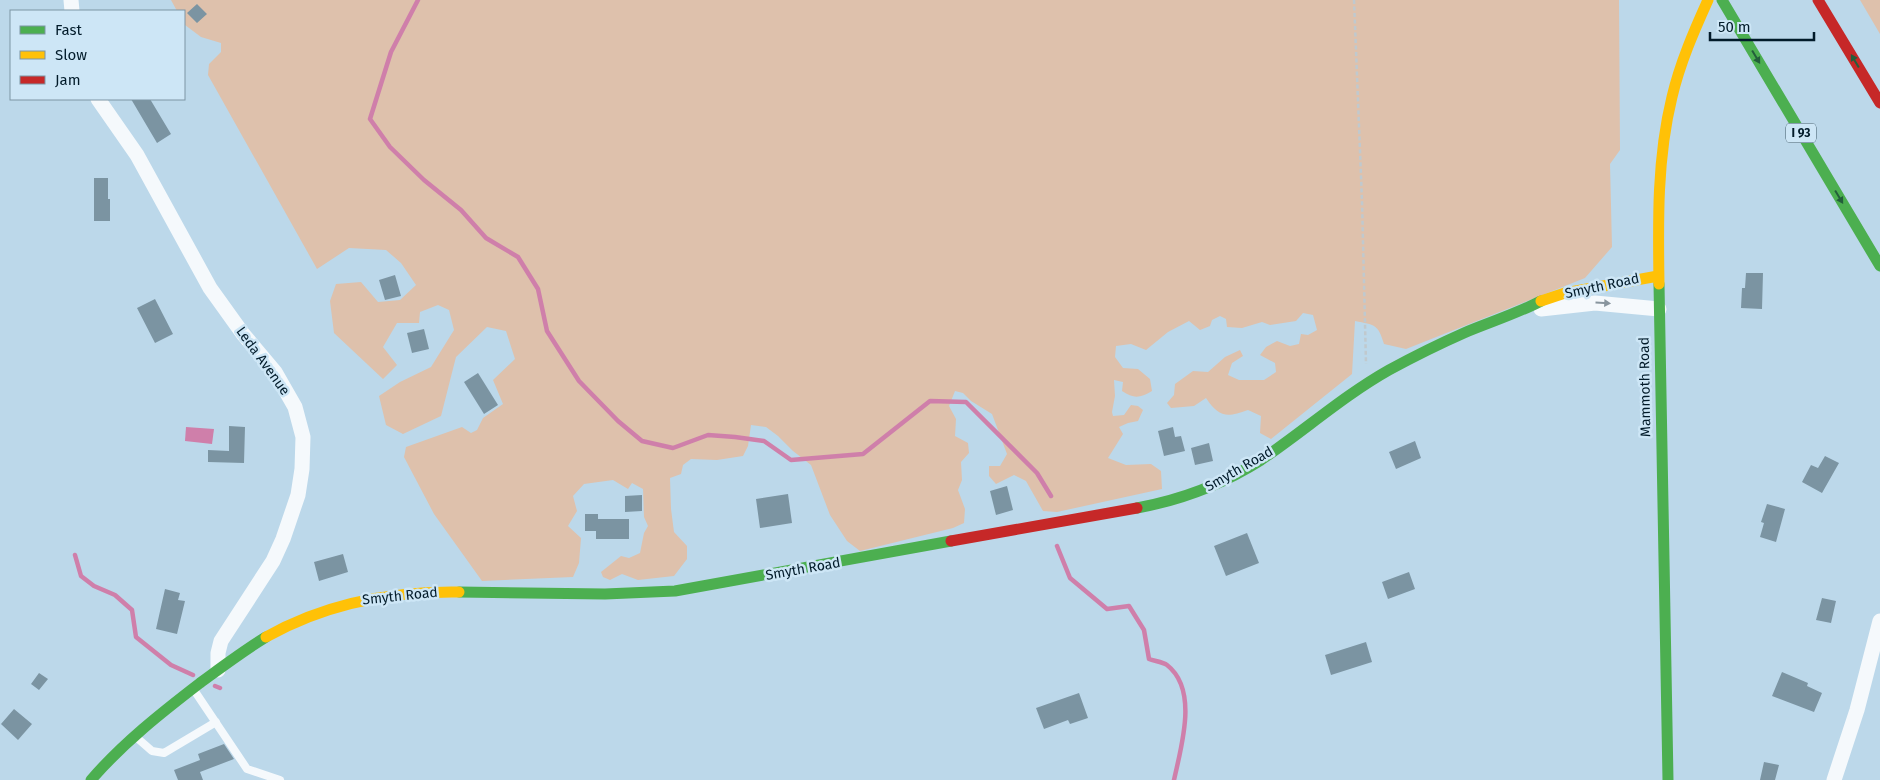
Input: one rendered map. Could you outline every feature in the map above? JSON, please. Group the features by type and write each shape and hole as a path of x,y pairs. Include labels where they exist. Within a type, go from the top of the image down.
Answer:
{"main road":[{"name":"Mammoth Road","path":"1668,780 1658,276 1660,185 1665,134 1672,97 1695,30 1708,0"},
{"name":"I 93","path":"1722,0 1880,266"},
{"path":"1818,0 1880,103"},
{"name":"Smyth Road","path":"91,780 135,735 193,688 267,636 296,622 349,603 388,595 435,592 637,594 675,591 1158,504 1209,487 1260,460 1366,384 1389,370 1464,333 1565,293 1658,276"}],"street":[{"name":"Leda Avenue","path":"99,100 137,156 210,288 243,334 275,372 295,407 303,437 302,469 292,516 273,561 221,641 218,652 218,670"},
{"name":"Smyth Road","path":"1520,312 1595,303 1659,309"},
{"path":"1834,780 1857,710 1880,621"}],"lane":[{"path":"193,688 247,769 280,780"},
{"path":"135,735 152,751 164,753 216,722"}],"path":[{"path":"1354,0 1362,201 1366,384"}],"shaded area":[{"path":"171,0 1619,0 1620,150 1610,164 1612,247 1585,278 1406,349 1384,344 1375,326 1355,321 1352,374 1271,439 1260,433 1261,416 1248,410 1228,415 1224,414 1215,409 1206,398 1194,406 1171,408 1167,403 1174,395 1175,384 1193,371 1208,372 1225,357 1240,350 1243,356 1232,363 1228,375 1239,380 1264,380 1276,372 1275,363 1260,355 1266,347 1277,341 1290,346 1299,344 1301,334 1308,335 1317,330 1313,315 1303,313 1296,321 1270,325 1262,322 1242,328 1227,327 1226,319 1220,316 1212,320 1210,326 1200,330 1189,321 1168,332 1146,350 1131,344 1116,346 1115,357 1123,368 1138,369 1150,379 1152,391 1140,396 1130,395 1122,391 1123,382 1114,380 1113,416 1124,415 1131,405 1138,406 1143,410 1138,421 1119,427 1123,434 1108,458 1126,465 1151,464 1161,471 1162,489 1057,512 1043,511 1026,481 1014,475 996,484 989,476 989,466 1000,466 1007,454 992,414 971,401 963,393 955,391 949,406 956,419 955,436 968,443 969,453 961,462 962,480 958,490 965,509 964,523 953,528 860,551 847,541 830,515 811,465 766,427 751,425 748,446 743,456 717,460 691,459 683,465 681,474 670,478 674,532 687,546 687,559 674,576 638,580 622,574 610,580 603,577 601,572 621,556 629,558 640,553 644,533 648,526 644,517 643,489 632,483 628,489 613,480 584,484 573,496 577,511 568,526 581,538 579,563 573,577 482,581 434,514 404,457 406,447 462,427 471,433 477,430 483,418 503,404 493,380 515,359 506,331 487,327 456,357 441,416 403,434 386,425 379,396 400,382 431,367 454,330 449,310 438,305 420,312 419,323 397,323 383,347 397,365 383,379 334,333 330,301 336,284 361,282 378,302 400,300 416,285 401,263 386,250 349,248 317,269 208,75 209,64 221,52 221,43 201,37 185,25 185,10 176,10"},
{"path":"1860,0 1880,0 1880,34"},
{"path":"186,427 214,429 212,444 185,441"}],"building":[{"path":"197,4 207,14 197,23 187,13"},
{"path":"132,100 151,100 171,134 157,143"},
{"path":"94,178 108,178 110,221 94,221"},
{"path":"1746,273 1763,273 1762,309 1741,308 1742,288 1745,288"},
{"path":"395,275 401,296 385,300 379,280"},
{"path":"155,299 173,334 155,343 137,308"},
{"path":"424,329 429,349 412,353 407,333"},
{"path":"478,373 498,405 484,414 464,382"},
{"path":"229,426 245,427 244,463 208,462 208,450 229,451"},
{"path":"1173,427 1175,437 1181,436 1185,451 1164,456 1158,431"},
{"path":"1415,441 1421,458 1396,469 1389,452"},
{"path":"1209,443 1213,461 1195,465 1191,448"},
{"path":"1825,456 1839,463 1822,493 1802,482 1811,465 1818,468"},
{"path":"1007,486 1013,510 996,515 990,491"},
{"path":"788,494 792,523 760,528 756,499"},
{"path":"642,495 642,511 625,512 625,496"},
{"path":"1767,504 1785,509 1776,542 1760,537 1764,523 1761,522"},
{"path":"585,514 598,514 598,519 629,519 629,539 596,539 596,531 585,531"},
{"path":"1247,533 1259,563 1226,576 1214,546"},
{"path":"343,554 348,572 319,581 314,562"},
{"path":"1409,572 1415,589 1388,599 1382,582"},
{"path":"165,589 180,593 178,600 185,601 177,634 156,629"},
{"path":"1822,598 1836,601 1831,623 1816,620"},
{"path":"1366,642 1372,662 1331,675 1325,655"},
{"path":"1782,672 1808,683 1807,686 1822,693 1814,712 1772,696"},
{"path":"39,673 48,679 39,690 31,684"},
{"path":"1079,693 1088,718 1070,724 1068,720 1044,729 1036,708"},
{"path":"14,709 32,724 18,740 1,724"},
{"path":"224,744 234,759 200,772 203,780 178,780 174,770 200,760 198,754"},
{"path":"1764,762 1779,765 1775,780 1760,780"}],"waterway":[{"path":"418,0 391,52 370,119 390,147 424,180 461,210 486,238 518,257 538,289 547,331 579,381 618,421 642,441 673,448 708,435 735,437 764,441 791,460 863,454 930,401 966,402 1037,473 1051,496"},
{"path":"1057,546 1070,578 1107,609 1129,606 1144,630 1149,659 1167,665 1177,676 1183,689 1185,720 1174,780"},
{"path":"75,555 81,576 94,586 115,595 132,610 136,637 171,665 193,675"},
{"path":"215,686 220,688"}],"traffic: fast":[{"path":"1722,0 1880,266"},
{"path":"1659,284 1668,780"},
{"path":"1137,508 1186,496 1217,484 1247,469 1340,402 1389,370 1455,337 1541,301"},
{"path":"459,592 605,594 675,591 951,541"},
{"path":"91,780 116,753 157,717 200,683 266,637"}],"traffic: slow":[{"path":"1659,284 1661,166 1667,120 1675,84 1683,60 1708,0"},
{"path":"1541,301 1565,293 1658,276"},
{"path":"266,637 312,615 359,601 408,594 459,592"}],"traffic: jam":[{"path":"1818,0 1880,103"},
{"path":"951,541 1137,508"}]}
